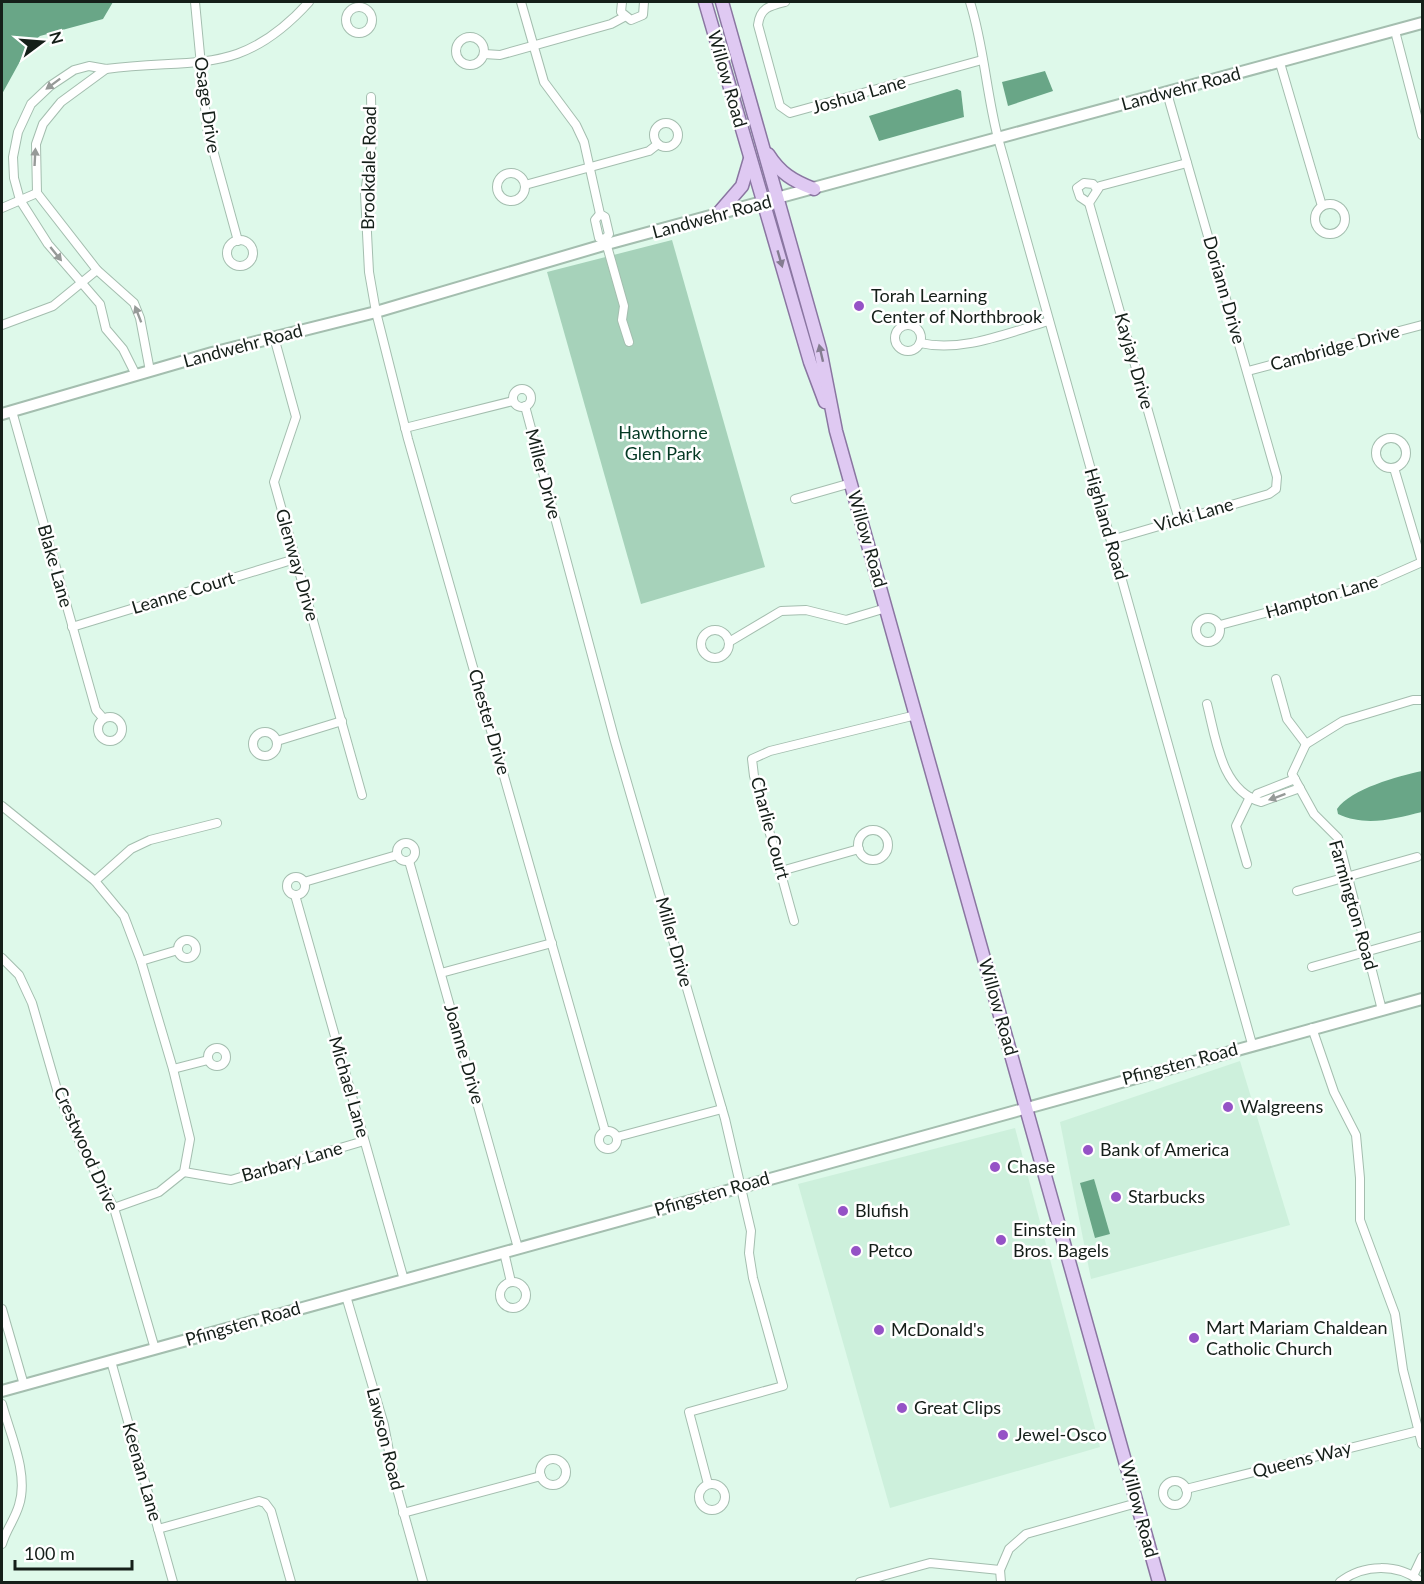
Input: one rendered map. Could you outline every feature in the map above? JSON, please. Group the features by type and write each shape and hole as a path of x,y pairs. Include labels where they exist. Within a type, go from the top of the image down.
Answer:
{"main road":[{"name":"Willow Road","path":"705,2 810,362 836,431 851,483 1159,1582"},
{"name":"Willow Road","path":"722,2 820,349 836,431"},
{"name":"Landwehr Road","path":"7,412 274,337 376,312 606,242 777,200 1422,23"},
{"path":"762,145 779,170 791,180 814,189"},
{"path":"716,216 742,186 751,158"},
{"name":"Pfingsten Road","path":"2,1391 1252,1044 1422,999"}],"street":[{"name":"Osage Drive","path":"195,2 207,128 238,241"},
{"path":"136,375 123,349 106,328 100,304 80,284 48,244 20,200 14,178 13,157 18,132 31,104 50,86 74,70 89,66 106,69 224,59 255,48 274,35 309,2"},
{"path":"521,2 544,82 576,125 592,168 600,214 595,220 596,226 599,238 606,242 624,306 622,320 629,342"},
{"path":"622,2 620,10 624,18"},
{"path":"484,54 500,55 611,24 624,18 635,20 645,11 644,2"},
{"name":"Joshua Lane","path":"785,2 767,6 759,14 758,25 780,106 790,113 982,60"},
{"name":"Highland Road","path":"970,2 981,39 988,100 998,138 1252,1044"},
{"path":"1395,31 1422,135"},
{"path":"1280,63 1322,206"},
{"path":"106,69 61,102 43,124 36,144 38,193 97,270 134,303 140,318 150,371"},
{"name":"Doriann Drive","path":"1167,93 1248,371 1277,477 1276,489"},
{"name":"Brookdale Road","path":"371,97 372,142 365,194 369,272 376,312"},
{"path":"525,185 649,152 658,144"},
{"name":"Kayjay Drive","path":"1179,520 1089,202 1080,197 1079,186 1088,183 1097,189 1100,186 1187,163"},
{"path":"1089,202 1097,189"},
{"path":"2,208 38,193"},
{"path":"2,325 53,306 97,270"},
{"name":"Chester Drive","path":"376,312 405,428 605,1131"},
{"path":"920,343 931,346 967,344 1049,321"},
{"name":"Cambridge Drive","path":"1248,371 1422,326"},
{"name":"Glenway Drive","path":"274,337 296,417 274,482 362,795"},
{"path":"525,390 530,400 525,406 519,407 513,401 517,391 525,390"},
{"path":"405,428 513,401"},
{"name":"Miller Drive","path":"525,406 615,741 723,1109 751,1232 748,1253 753,1278 783,1386 689,1412 708,1484"},
{"name":"Blake Lane","path":"7,412 96,710 103,718"},
{"path":"1389,438 1399,440 1406,449 1404,461 1394,468 1383,466 1376,457 1378,444 1389,438"},
{"path":"1394,468 1422,562"},
{"path":"795,499 851,483"},
{"name":"Vicki Lane","path":"1111,540 1269,494 1276,489"},
{"name":"Leanne Court","path":"72,627 295,559"},
{"name":"Hampton Lane","path":"1220,625 1370,585 1422,562"},
{"path":"729,642 781,611 800,609 846,620 886,608"},
{"path":"1276,679 1287,719 1305,744"},
{"path":"1246,864 1236,826 1252,798 1257,794 1295,779 1292,774 1305,744 1343,721 1422,699"},
{"path":"1207,705 1226,774 1252,798 1261,802 1300,788"},
{"name":"Charlie Court","path":"794,921 754,776 752,759 770,751 916,715"},
{"path":"277,741 342,721"},
{"name":"Farmington Road","path":"1295,779 1314,814 1338,838 1382,1010"},
{"path":"2,806 95,881 123,916 141,961 173,1069 190,1139 184,1172 159,1192 114,1208"},
{"path":"95,881 131,849 150,840 217,822"},
{"path":"304,882 397,855 402,844 410,845 415,852 409,861 400,859 397,855"},
{"path":"781,871 859,849"},
{"path":"1297,891 1417,857"},
{"name":"Joanne Drive","path":"409,861 518,1248"},
{"path":"297,876 304,882 303,891 295,895 288,890 289,879 297,876"},
{"name":"Michael Lane","path":"295,895 404,1280"},
{"path":"1312,967 1422,936"},
{"path":"441,973 552,943"},
{"path":"141,961 178,950"},
{"name":"Crestwood Drive","path":"2,958 19,975 32,1003 58,1093 81,1147 114,1208 155,1349"},
{"path":"1312,1028 1334,1092 1356,1135 1360,1178 1360,1220 1395,1314 1403,1370 1422,1444"},
{"path":"173,1069 208,1060"},
{"path":"617,1137 723,1109"},
{"path":"605,1131 612,1131 617,1137 616,1146 605,1149 599,1140 605,1131"},
{"name":"Barbary Lane","path":"184,1172 231,1179 364,1141"},
{"path":"504,1252 511,1282"},
{"name":"Lawson Road","path":"346,1296 384,1425 403,1513 423,1582"},
{"path":"2,1309 24,1385"},
{"name":"Keenan Lane","path":"111,1361 173,1582"},
{"path":"2,1404 21,1475 21,1490 19,1506 2,1544"},
{"name":"Queens Way","path":"1186,1489 1418,1431"},
{"path":"403,1513 541,1476"},
{"path":"158,1529 259,1501 265,1503 271,1511 291,1582"},
{"path":"1001,1582 1000,1570 1009,1549 1026,1534 1137,1503"},
{"path":"1413,1576 1422,1557"},
{"path":"860,1582 930,1563 1000,1570"},
{"path":"1340,1582 1355,1573 1380,1567 1413,1576 1421,1582"}],"shaded area":[{"path":"2,2 113,2 103,19 40,36 29,45 2,94"},
{"path":"1045,71 1053,91 1008,106 1002,82"},
{"path":"957,89 961,91 964,117 879,141 869,116"},
{"path":"1422,771 1422,812 1369,821 1338,814 1337,809 1353,795 1388,780"},
{"path":"1240,1061 1290,1225 1091,1279 1060,1122"},
{"path":"1015,1128 1100,1447 890,1508 798,1184"},
{"path":"1094,1179 1110,1234 1095,1238 1080,1183"}],"green space":[{"name":"Hawthorne Glen Park","path":"672,240 765,567 641,604 547,272"}],"place":[{"name":"Torah Learning Center of Northbrook","path":"859,306"},
{"name":"Walgreens","path":"1228,1107"},
{"name":"Bank of America","path":"1088,1150"},
{"name":"Chase","path":"995,1167"},
{"name":"Starbucks","path":"1116,1197"},
{"name":"Blufish","path":"843,1211"},
{"name":"Einstein Bros. Bagels","path":"1001,1240"},
{"name":"Petco","path":"856,1251"},
{"name":"McDonald's","path":"879,1330"},
{"name":"Mart Mariam Chaldean Catholic Church","path":"1194,1338"},
{"name":"Great Clips","path":"902,1408"},
{"name":"Jewel-Osco","path":"1003,1435"}]}
